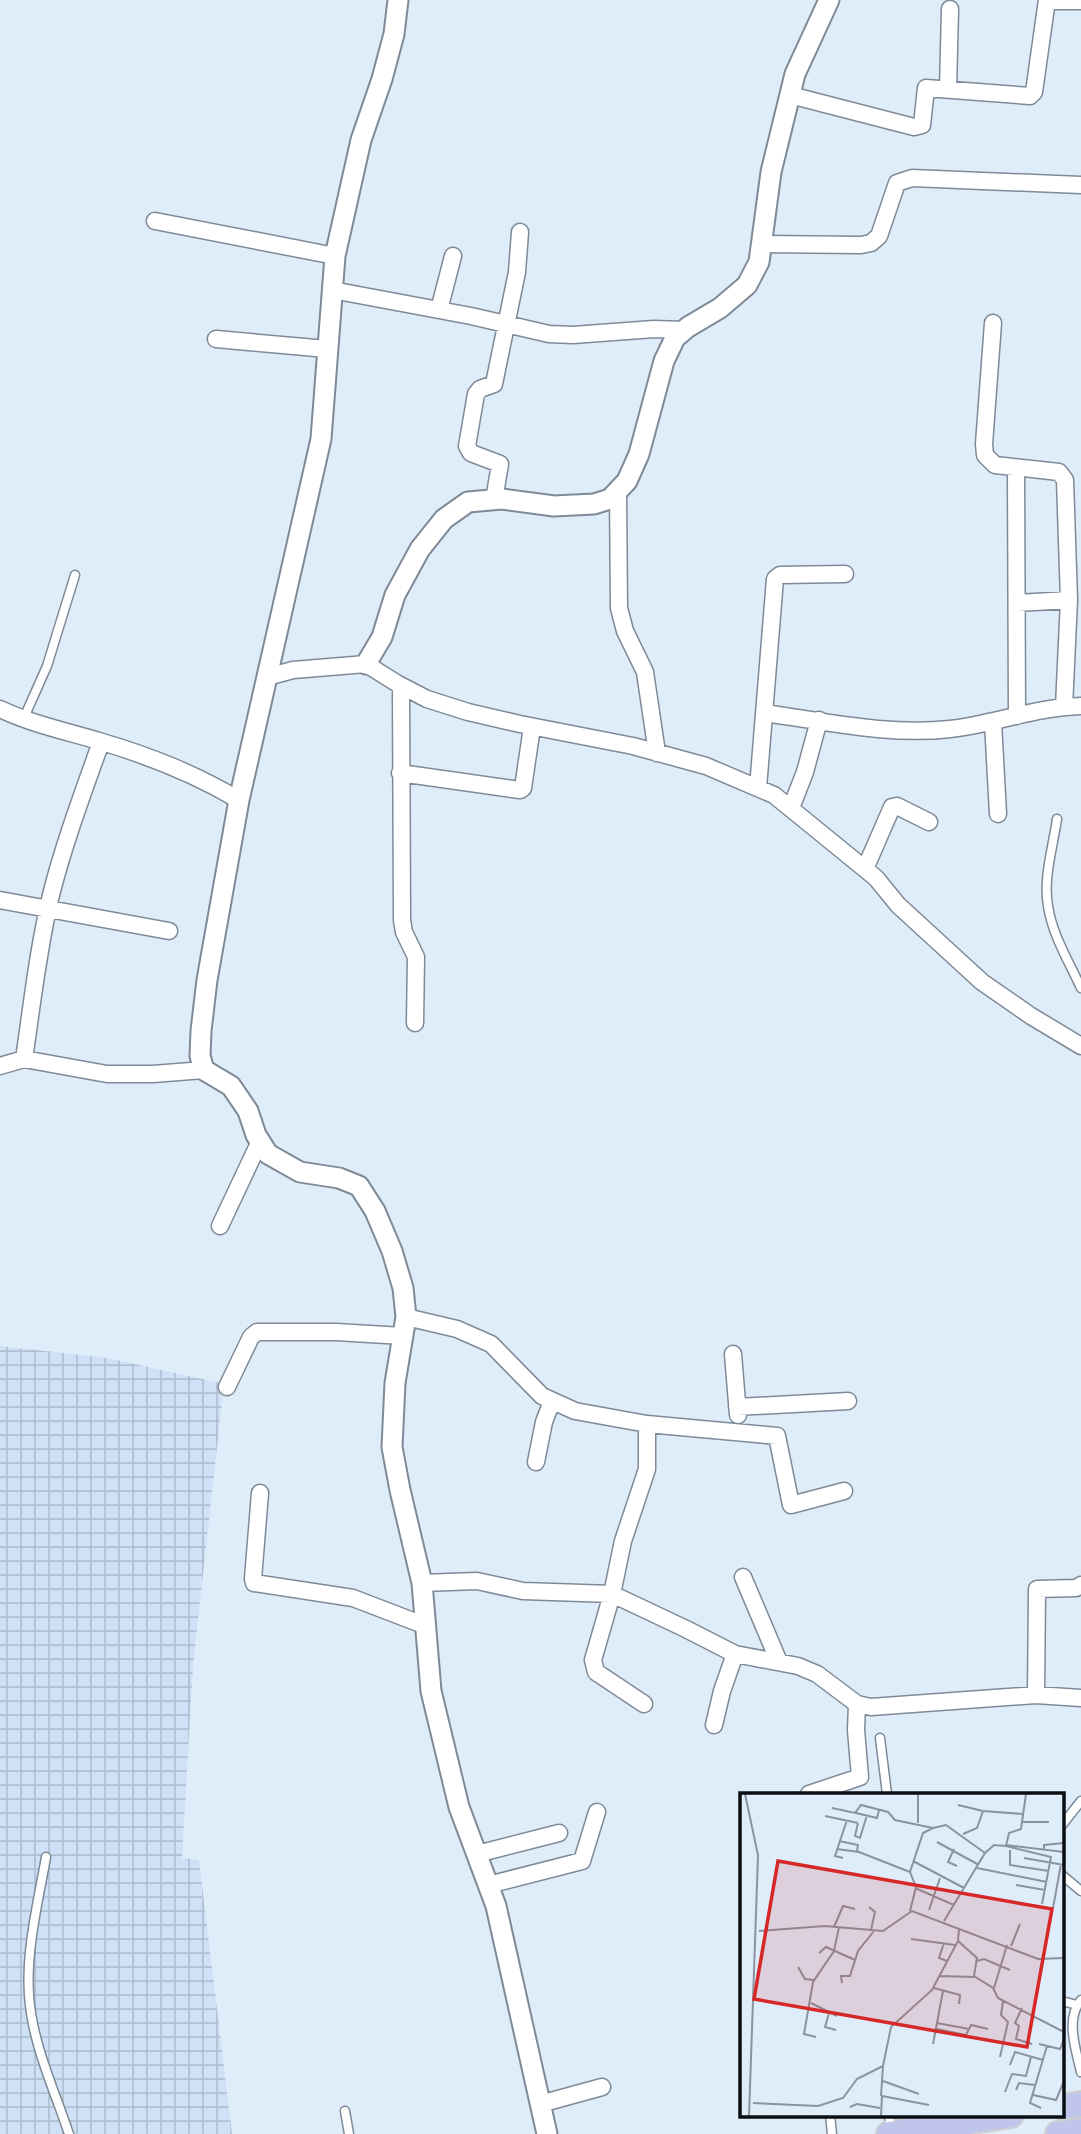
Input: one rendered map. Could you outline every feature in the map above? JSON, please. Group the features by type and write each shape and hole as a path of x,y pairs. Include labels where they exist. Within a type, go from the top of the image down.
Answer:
{"main road":[{"path":"890,2134 1005,2116"},
{"path":"1058,2134 1081,2131"}],"street":[{"path":"204,1070 200,1056 207,980 239,800 321,439 335,256 361,140 394,34 398,0"},
{"path":"366,664 382,638 395,595 420,549 444,519 468,502 494,500 554,506 594,505 610,499 627,481 639,454 664,361 675,338 720,308 747,285 759,262 771,172 795,74 829,0"},
{"path":"790,95 915,127 922,124 926,88 1030,96 1034,92 1047,1 1081,1"},
{"path":"948,89 950,9"},
{"path":"762,244 871,243 878,236 897,183 912,178 1081,185"},
{"path":"155,221 335,256"},
{"path":"494,500 500,464 471,453 467,446 476,394 480,389 494,384 517,272 520,232"},
{"path":"439,310 453,256"},
{"path":"332,290 561,334 647,329 684,330"},
{"path":"993,323 985,454 995,465 1059,472 1065,480 1073,590 1064,707"},
{"path":"216,339 327,349"},
{"path":"1016,468 1017,716"},
{"path":"618,491 619,608 625,631 645,671 657,753"},
{"path":"758,788 775,579 780,575 845,573"},
{"path":"1017,603 1073,590"},
{"path":"267,677 293,670 366,664 427,699 468,712 633,746 706,766 774,795 876,878 898,905 982,982 1081,1046"},
{"path":"401,686 402,920 404,932 416,957 415,1023"},
{"path":"764,713 916,730 948,729 1081,706"},
{"path":"0,709 22,720 101,742 201,778 239,800"},
{"path":"791,808 820,720"},
{"path":"993,722 998,814"},
{"path":"400,773 520,790 523,788 532,727"},
{"path":"24,1059 36,970 48,908 68,834 101,742"},
{"path":"865,869 892,807 897,806 929,822"},
{"path":"0,900 169,931"},
{"path":"0,1066 24,1059 107,1073 153,1074 204,1070 231,1086 248,1111 268,1154 300,1172 339,1178 359,1186 375,1211 392,1251 403,1288 405,1327 395,1383 392,1447 422,1583 431,1691 459,1807 496,1906 547,2134"},
{"path":"220,1226 260,1141"},
{"path":"227,1387 251,1337 257,1332 336,1332 405,1327 457,1329 491,1344 542,1396 575,1411 647,1424 775,1435 779,1438 791,1505 844,1491"},
{"path":"733,1354 739,1432"},
{"path":"536,1462 544,1422 552,1401"},
{"path":"737,1407 848,1401"},
{"path":"644,1704 596,1672 593,1667 623,1541 647,1469 647,1424"},
{"path":"260,1493 254,1583 353,1598 426,1626"},
{"path":"743,1577 779,1662"},
{"path":"422,1583 477,1581 523,1591 612,1594 735,1654 798,1666 817,1674 857,1704 871,1707 1036,1695 1081,1698"},
{"path":"1036,1695 1037,1589 1076,1588 1081,1585"},
{"path":"714,1725 735,1654"},
{"path":"812,1793 860,1777 857,1704"},
{"path":"488,1885 582,1861 597,1812"},
{"path":"477,1854 559,1833"},
{"path":"540,2104 602,2087"}],"lane":[{"path":"22,720 47,666 75,575"},
{"path":"1057,819 1047,887 1048,905 1052,923 1081,988"},
{"path":"880,1738 887,1793"},
{"path":"1064,1822 1081,1801"},
{"path":"46,1857 29,1955 29,1996 36,2036 69,2134"},
{"path":"1064,1877 1081,1891"},
{"path":"1079,2003 1073,2018 1073,2038 1081,2072"},
{"path":"345,2111 349,2134"},
{"path":"830,2116 832,2134"},
{"path":"889,2116 890,2134"}],"shaded area":[{"path":"0,1346 108,1358 224,1384 193,1665 182,1858 199,1860 232,2134 0,2134"}]}
